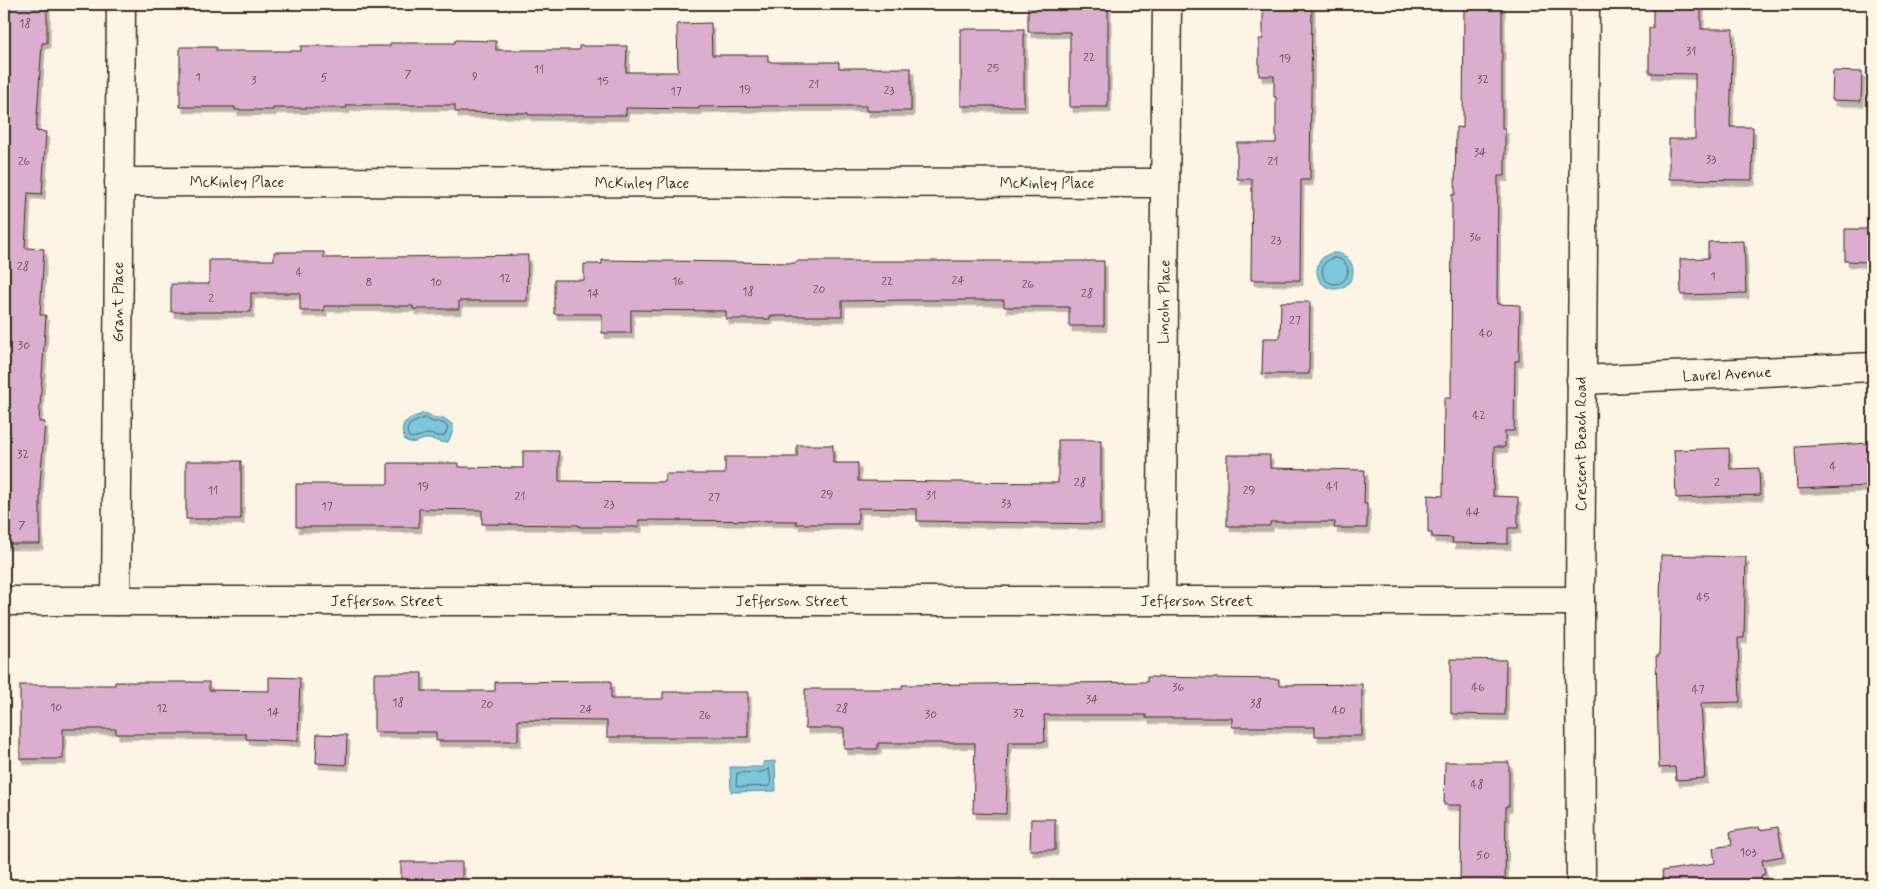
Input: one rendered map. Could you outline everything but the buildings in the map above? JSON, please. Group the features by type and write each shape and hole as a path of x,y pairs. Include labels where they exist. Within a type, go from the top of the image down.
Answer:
{"street":[{"name":"Grant Place","path":"116,601 121,4"},
{"name":"Lincoln Place","path":"1161,601 1167,4"},
{"name":"Crescent Beach Road","path":"1581,885 1581,380 1585,4"},
{"name":"McKinley Place","path":"119,182 1165,183"},
{"name":"Laurel Avenue","path":"1581,380 1873,367"},
{"name":"Jefferson Street","path":"4,601 1580,601"}],"water":[{"path":"1335,253 1342,254 1348,258 1352,264 1352,278 1348,284 1342,288 1335,289 1328,288 1322,284 1318,278 1317,271 1318,264 1322,258 1328,254"},
{"path":"425,413 435,418 444,418 453,425 453,431 448,442 428,439 414,442 405,440 402,431 404,423 411,418"},
{"path":"775,761 776,791 731,792 730,767 763,767 763,762"}]}
